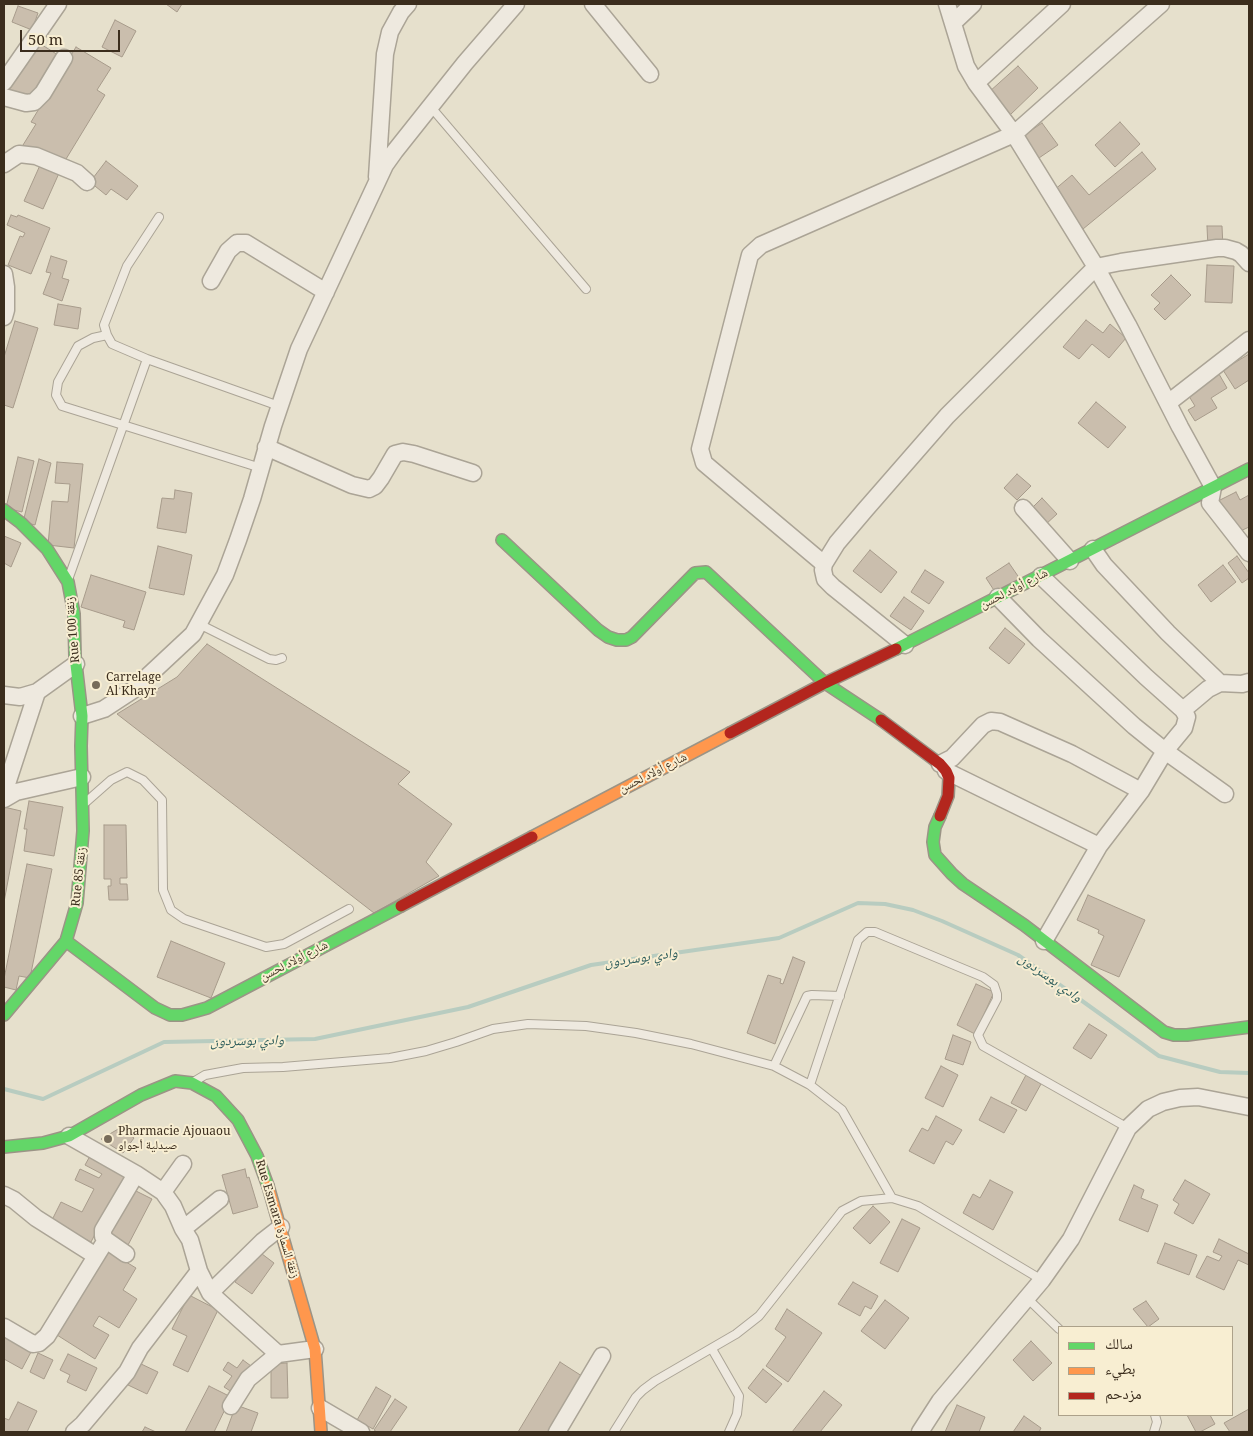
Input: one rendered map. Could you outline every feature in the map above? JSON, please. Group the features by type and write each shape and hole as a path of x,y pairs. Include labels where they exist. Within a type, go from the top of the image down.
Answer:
{"street":[{"path":"4,82 58,4"},
{"path":"376,185 385,54 390,32 401,12 408,4"},
{"path":"82,716 104,709 133,690 193,634 225,575 299,349 376,185 394,151 516,4"},
{"path":"593,4 650,74"},
{"path":"947,4 966,66 976,83 1014,134 1096,267 1213,487 1210,504 1249,553"},
{"path":"953,23 973,4"},
{"path":"976,83 1062,4"},
{"path":"824,564 704,463 700,449 750,255 761,245 1014,134 1161,4"},
{"path":"4,97 26,103 34,102 43,92 64,58"},
{"path":"4,164 19,154 36,156 77,173 87,182"},
{"path":"212,281 228,251 236,243 246,243 326,292"},
{"path":"905,645 825,579 824,564 837,543 947,416 1096,267 1216,248 1236,251 1249,263"},
{"path":"4,274 6,287 6,310 4,317"},
{"path":"1168,403 1249,340"},
{"path":"266,448 352,485 369,489 375,486 381,478 395,454 403,452 473,473"},
{"name":"شارع أولاد لحسن","path":"66,941 155,1008 170,1015 182,1015 207,1008 825,682 905,645 1249,469"},
{"path":"1023,508 1070,561"},
{"name":"Rue 100 زنقة","path":"4,510 21,523 47,549 68,582 74,614 76,664 82,716"},
{"path":"502,540 598,630 608,637 617,640 626,640 632,637 690,577 695,573 706,572 825,682 882,720 943,768 1099,846"},
{"path":"1093,549 1104,565 1168,634 1220,683"},
{"path":"1041,576 1146,677 1184,710 1187,717 1184,728 1164,751 1141,791 1099,846 1044,941"},
{"path":"998,598 1100,696 1164,751 1225,794"},
{"path":"4,696 20,697 37,692 76,664"},
{"path":"1184,710 1208,689 1220,683 1242,684 1249,682"},
{"path":"4,794 37,692"},
{"name":"Rue 85 زنقة","path":"4,1015 10,998 66,941 74,916 81,872 83,831 82,716"},
{"path":"943,768 983,725 991,722 1000,722 1072,754 1141,791"},
{"path":"943,768 949,778 950,787 935,827 933,842 935,855 963,884 1024,925 1164,1032 1174,1035 1187,1035 1249,1027"},
{"path":"4,799 16,792 82,777"},
{"name":"Rue Esmara زنقة السمارة","path":"4,1147 43,1143 69,1136 141,1095 175,1081 192,1083 216,1096 238,1120 257,1156 281,1226 315,1348 321,1432"},
{"path":"920,1432 940,1401 1042,1280 1071,1239 1128,1128 1148,1110 1163,1102 1180,1098 1198,1097 1249,1108"},
{"path":"69,1136 164,1192 190,1240 199,1271 210,1293 278,1354"},
{"path":"164,1192 183,1164"},
{"path":"126,1254 106,1240 103,1236 103,1230 136,1174"},
{"path":"4,1195 96,1256"},
{"path":"183,1230 220,1200"},
{"path":"210,1293 281,1226"},
{"path":"4,1328 33,1344 42,1341 47,1336 106,1240"},
{"path":"74,1432 127,1372 140,1348 199,1271"},
{"path":"231,1406 248,1380 278,1354 315,1348"},
{"path":"557,1432 602,1356"},
{"path":"320,1408 361,1432"}],"lane":[{"path":"430,106 586,288"},
{"path":"159,217 127,266 104,325 112,344 147,359 280,406"},
{"path":"107,335 93,338 78,346 58,382 56,395 62,406 261,468"},
{"path":"68,582 147,359"},
{"path":"199,624 269,659 282,658"},
{"path":"82,805 111,780 127,772 143,780 162,800 164,890 171,910 184,919 266,947 284,944 349,909"},
{"path":"810,1085 858,940 867,932 876,932 984,977 994,986 997,994 978,1034 983,1046 1128,1128"},
{"path":"774,1066 807,996 840,996"},
{"path":"192,1083 205,1075 243,1068 282,1067 390,1058 433,1049 493,1029 528,1024 586,1026 636,1033 690,1044 774,1066 810,1085 842,1110 892,1198"},
{"path":"614,1432 636,1397 643,1390 655,1381 736,1334 759,1316 842,1211 861,1201 892,1198 918,1206 1042,1280"},
{"path":"1026,1298 1058,1327"},
{"path":"712,1349 739,1396 737,1414 729,1432"},
{"path":"1154,1432 1157,1422 1155,1416"}],"building":[{"path":"166,4 182,4 177,12"},
{"path":"18,6 38,13 32,30 12,22"},
{"path":"115,20 136,31 122,57 102,47"},
{"path":"39,43 58,55 28,102 9,90"},
{"path":"76,47 111,68 97,90 105,95 63,164 48,160 23,145 36,124 31,122"},
{"path":"1018,66 1038,88 1010,115 989,92"},
{"path":"1120,122 1140,144 1115,167 1095,145"},
{"path":"1042,123 1058,145 1036,160 1020,138"},
{"path":"1142,152 1156,169 1083,229 1053,191 1072,175 1089,195"},
{"path":"106,161 138,186 127,200 111,189 106,195 90,182"},
{"path":"41,163 60,171 43,209 24,201"},
{"path":"11,215 17,217 18,215 50,228 31,274 8,265 20,236 23,237 25,233 7,225"},
{"path":"1207,226 1222,226 1223,248 1208,248"},
{"path":"51,256 67,261 62,278 69,280 62,301 43,294 51,273 46,272"},
{"path":"1207,265 1234,266 1232,303 1205,302"},
{"path":"1171,275 1191,295 1165,320 1154,309 1160,303 1151,295"},
{"path":"58,304 81,308 78,329 54,325"},
{"path":"1086,320 1103,333 1110,324 1126,338 1109,358 1092,344 1079,359 1063,347"},
{"path":"15,321 38,328 13,408 4,405 4,357"},
{"path":"1249,354 1249,380 1235,389 1223,370"},
{"path":"1219,374 1227,388 1211,398 1217,408 1195,421 1188,410 1195,406 1187,393"},
{"path":"1096,402 1126,427 1108,448 1078,423"},
{"path":"18,457 34,461 22,512 6,508"},
{"path":"39,459 51,463 35,525 23,522"},
{"path":"57,462 83,464 74,548 48,545 52,501 68,502 70,484 55,483"},
{"path":"1017,474 1031,486 1017,500 1004,488"},
{"path":"175,490 192,493 186,533 157,528 162,498 174,499"},
{"path":"1236,492 1240,500 1249,495 1249,527 1234,534 1218,501"},
{"path":"1042,498 1057,514 1045,525 1030,510"},
{"path":"4,536 21,543 11,567 4,563"},
{"path":"158,546 192,555 184,595 149,588"},
{"path":"870,550 897,572 881,593 853,571"},
{"path":"1237,556 1249,573 1249,578 1242,583 1228,563"},
{"path":"1009,563 1020,579 997,595 986,578"},
{"path":"1223,565 1236,582 1211,602 1198,585"},
{"path":"925,570 944,582 929,604 911,592"},
{"path":"91,575 146,592 134,630 123,627 125,621 81,607"},
{"path":"904,597 924,611 911,630 890,616"},
{"path":"1005,628 1025,644 1009,664 989,648"},
{"path":"207,644 410,772 398,784 452,824 426,862 439,876 374,913 117,714 177,677"},
{"path":"29,801 63,807 54,856 24,851 27,829 24,829"},
{"path":"4,807 21,811 4,902"},
{"path":"104,825 126,825 127,878 120,878 120,884 127,884 128,900 109,900 108,886 111,886 111,879 104,879"},
{"path":"27,864 52,869 30,978 19,976 16,990 4,987 4,979"},
{"path":"1088,895 1145,920 1119,977 1091,965 1104,936 1098,933 1099,930 1077,920"},
{"path":"171,941 225,963 211,998 157,977"},
{"path":"793,957 805,962 775,1044 747,1033 768,975 781,979 780,983 783,984"},
{"path":"976,984 994,992 975,1034 957,1025"},
{"path":"1089,1024 1107,1035 1091,1059 1073,1048"},
{"path":"953,1035 971,1042 963,1065 945,1059"},
{"path":"941,1066 958,1075 943,1107 925,1098"},
{"path":"1026,1075 1041,1084 1026,1111 1011,1103"},
{"path":"991,1097 1017,1110 1004,1133 979,1120"},
{"path":"936,1116 962,1130 953,1145 946,1141 934,1164 909,1151 922,1128 928,1131"},
{"path":"120,1128 134,1138 123,1153 101,1139"},
{"path":"90,1156 126,1174 91,1242 51,1222 61,1202 82,1212 94,1189 75,1180 80,1169 99,1178 102,1174 85,1165"},
{"path":"245,1169 258,1207 233,1214 222,1175"},
{"path":"990,1180 1013,1192 993,1230 963,1213 973,1194 980,1198"},
{"path":"1185,1180 1210,1194 1193,1224 1174,1213 1179,1204 1173,1200"},
{"path":"1134,1185 1144,1190 1141,1198 1158,1205 1148,1232 1119,1220"},
{"path":"132,1189 152,1199 127,1247 107,1237"},
{"path":"873,1206 890,1222 870,1244 853,1228"},
{"path":"902,1219 920,1228 898,1272 880,1263"},
{"path":"1219,1239 1249,1254 1249,1265 1238,1260 1224,1290 1196,1277 1207,1256 1219,1261 1222,1256 1213,1252"},
{"path":"1165,1243 1197,1255 1189,1275 1157,1263"},
{"path":"108,1251 136,1268 123,1290 137,1299 119,1328 99,1316 93,1326 109,1335 95,1359 57,1335"},
{"path":"258,1251 274,1263 252,1294 235,1282"},
{"path":"853,1282 878,1296 871,1309 865,1306 860,1316 838,1304"},
{"path":"189,1295 218,1310 188,1372 173,1365 187,1336 172,1329"},
{"path":"885,1300 909,1318 885,1349 861,1331"},
{"path":"1146,1301 1159,1319 1147,1326 1133,1309"},
{"path":"787,1309 822,1333 788,1382 766,1366 786,1337 775,1329"},
{"path":"4,1336 31,1352 22,1369 4,1359"},
{"path":"1031,1341 1052,1363 1033,1381 1013,1360"},
{"path":"38,1353 53,1360 44,1379 30,1372"},
{"path":"68,1354 97,1368 86,1391 67,1382 70,1375 60,1370"},
{"path":"243,1360 251,1366 232,1392 224,1387 232,1376 223,1370 228,1362 237,1368"},
{"path":"560,1362 585,1378 552,1432 518,1432"},
{"path":"139,1363 158,1372 147,1394 128,1385"},
{"path":"287,1363 288,1398 271,1398 271,1364"},
{"path":"763,1369 782,1384 766,1403 748,1388"},
{"path":"209,1386 231,1397 214,1432 185,1432"},
{"path":"376,1387 391,1396 373,1429 357,1420"},
{"path":"824,1391 842,1405 820,1432 792,1432"},
{"path":"395,1399 407,1407 390,1432 377,1432 374,1430"},
{"path":"18,1402 37,1411 27,1432 4,1432 4,1418 9,1420"},
{"path":"236,1405 258,1413 251,1432 226,1432"},
{"path":"957,1405 985,1417 979,1432 945,1432"},
{"path":"1249,1409 1249,1431 1230,1432 1224,1423"},
{"path":"1024,1416 1041,1428 1039,1432 1013,1432"},
{"path":"1188,1416 1211,1416 1215,1424 1200,1432 1196,1432"},
{"path":"145,1427 156,1432 142,1432"}],"waterway":[{"name":"وادي بوسردون","path":"4,1089 43,1099 164,1042 315,1039 468,1007 591,965 779,938 858,903 885,904 913,910 1018,955 1159,1056 1220,1072 1249,1073"}],"traffic: fast":[{"path":"896,649 1249,469"},
{"path":"4,510 21,523 47,549 68,582 74,614 75,656 82,716 83,831 77,903 66,941 4,1015"},
{"path":"502,540 598,630 608,637 617,640 626,640 632,637 695,573 706,572 825,683 881,720"},
{"path":"940,816 935,827 933,842 935,855 952,874 963,884 1024,925 1164,1032 1174,1035 1187,1035 1249,1027"},
{"path":"66,941 155,1008 170,1015 182,1015 207,1008 401,906"},
{"path":"4,1147 43,1143 69,1136 141,1095 175,1081 192,1083 216,1096 238,1120 257,1156 268,1186"}],"traffic: slow":[{"path":"532,837 730,733"},
{"path":"268,1186 315,1349 321,1432"}],"traffic: jam":[{"path":"730,733 825,683 896,649"},
{"path":"881,720 940,764 946,771 949,778 948,796 940,816"},
{"path":"401,906 532,837"}],"place":[{"name":"Carrelage Al Khayr","path":"96,685"},
{"name":"Pharmacie Ajouaou صيدلية أجواو","path":"108,1139"}]}
